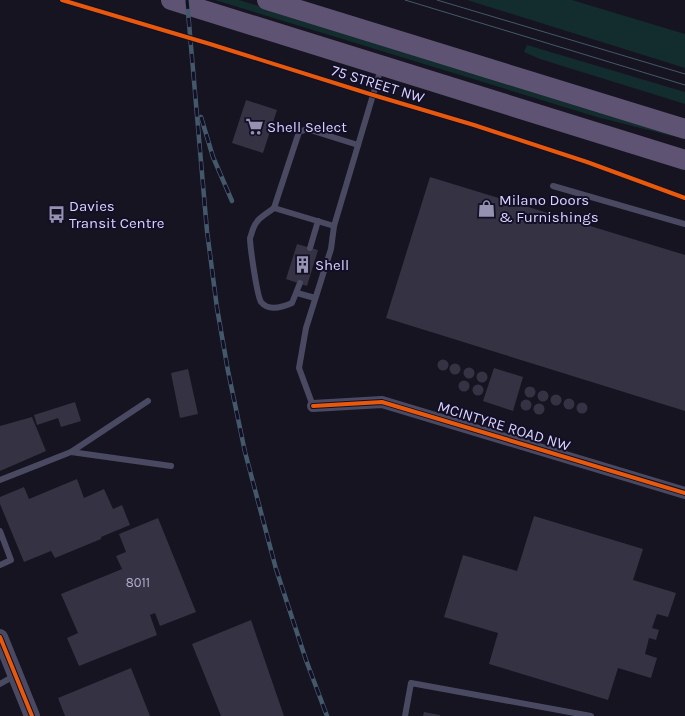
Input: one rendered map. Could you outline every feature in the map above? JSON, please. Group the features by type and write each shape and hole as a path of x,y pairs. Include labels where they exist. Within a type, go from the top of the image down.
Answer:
{"main road":[{"name":"75 STREET NW","path":"171,0 685,160"},
{"path":"267,0 685,129"}],"street":[{"name":"MCINTYRE ROAD NW","path":"313,406 382,402 685,493"},
{"path":"0,637 32,716"}],"lane":[{"path":"313,406 300,368 306,328 331,249 334,226 382,65"},
{"path":"300,283 292,302 281,308 270,307 262,302 258,294 250,238 253,228 258,220 274,208 299,132 307,129 358,145"},
{"path":"553,186 685,224"},
{"path":"274,208 334,226"},
{"path":"310,248 318,221"},
{"path":"297,293 316,298"},
{"path":"0,480 71,452 148,401"},
{"path":"71,452 171,466"},
{"path":"0,531 11,560 0,565"},
{"path":"0,684 16,675"},
{"path":"405,716 411,683 591,716"}],"green space":[{"path":"215,0 239,0 673,133 672,136 597,117"},
{"path":"467,0 572,0 685,34 685,68"},
{"path":"527,45 685,92 685,104 540,59 524,52"}],"building":[{"name":"Shell Select","path":"246,100 277,110 263,153 232,143"},
{"path":"430,177 685,255 685,411 386,318"},
{"name":"Shell","path":"297,244 318,250 307,286 286,279"},
{"path":"443,359 447,361 449,365 447,369 443,371 439,369 437,365 439,361"},
{"path":"455,363 459,365 461,369 459,373 455,375 451,373 449,369 451,365"},
{"path":"469,367 473,369 475,373 473,377 469,379 465,377 463,373 465,369"},
{"path":"494,368 523,377 513,411 483,401"},
{"path":"188,369 198,414 180,418 171,373"},
{"path":"482,371 486,373 488,377 486,381 482,383 478,381 476,377 478,373"},
{"path":"464,380 468,382 470,386 468,390 464,392 460,390 458,386 460,382"},
{"path":"478,384 482,386 484,390 482,394 478,396 474,394 472,390 474,386"},
{"path":"530,386 534,388 536,392 534,396 530,398 526,396 524,392 526,388"},
{"path":"543,390 547,392 549,396 547,400 543,402 539,400 537,396 539,392"},
{"path":"556,394 560,396 562,400 560,404 556,406 552,404 550,400 552,396"},
{"path":"569,398 573,400 575,404 573,408 569,410 565,408 563,404 565,400"},
{"path":"526,399 530,401 532,405 530,409 526,411 522,409 520,405 522,401"},
{"path":"75,402 81,421 61,427 58,418 37,425 34,415"},
{"path":"582,402 586,404 588,408 586,412 582,414 578,412 576,408 578,404"},
{"path":"539,403 543,405 545,409 543,413 539,415 535,413 533,409 535,405"},
{"path":"32,417 46,451 0,471 0,426"},
{"path":"77,479 84,498 104,489 113,509 122,505 130,525 55,558 51,551 24,562 0,504 0,497 24,487 29,499"},
{"path":"534,516 643,549 633,580 676,593 668,617 657,614 652,628 659,630 656,640 649,638 645,654 657,658 651,678 618,668 608,700 489,664 498,633 444,617 463,555 517,571"},
{"path":"158,518 196,612 160,626 155,613 150,615 157,635 79,666 67,638 78,633 61,594 122,569 116,556 126,552 119,534"},
{"path":"251,620 284,716 221,716 192,644"},
{"path":"131,668 150,716 65,716 58,698"},
{"path":"424,712 440,715 440,716 423,716"}],"tram line":[{"path":"405,0 685,85"},
{"path":"437,0 685,74"}],"railway":[{"path":"187,0 207,231 217,308 228,371 245,452 276,569 306,660 327,716"},
{"path":"201,117 213,157 232,201"}],"cycle path":[{"path":"62,0 474,125 587,162 685,198"},
{"path":"313,406 382,402 685,493"},
{"path":"0,637 32,716"}],"place":[{"name":"Shell Select","path":"254,127"},
{"name":"Milano Doors & Furnishings","path":"486,209"},
{"name":"Davies Transit Centre","path":"56,215"},
{"name":"Shell","path":"302,265"}]}
